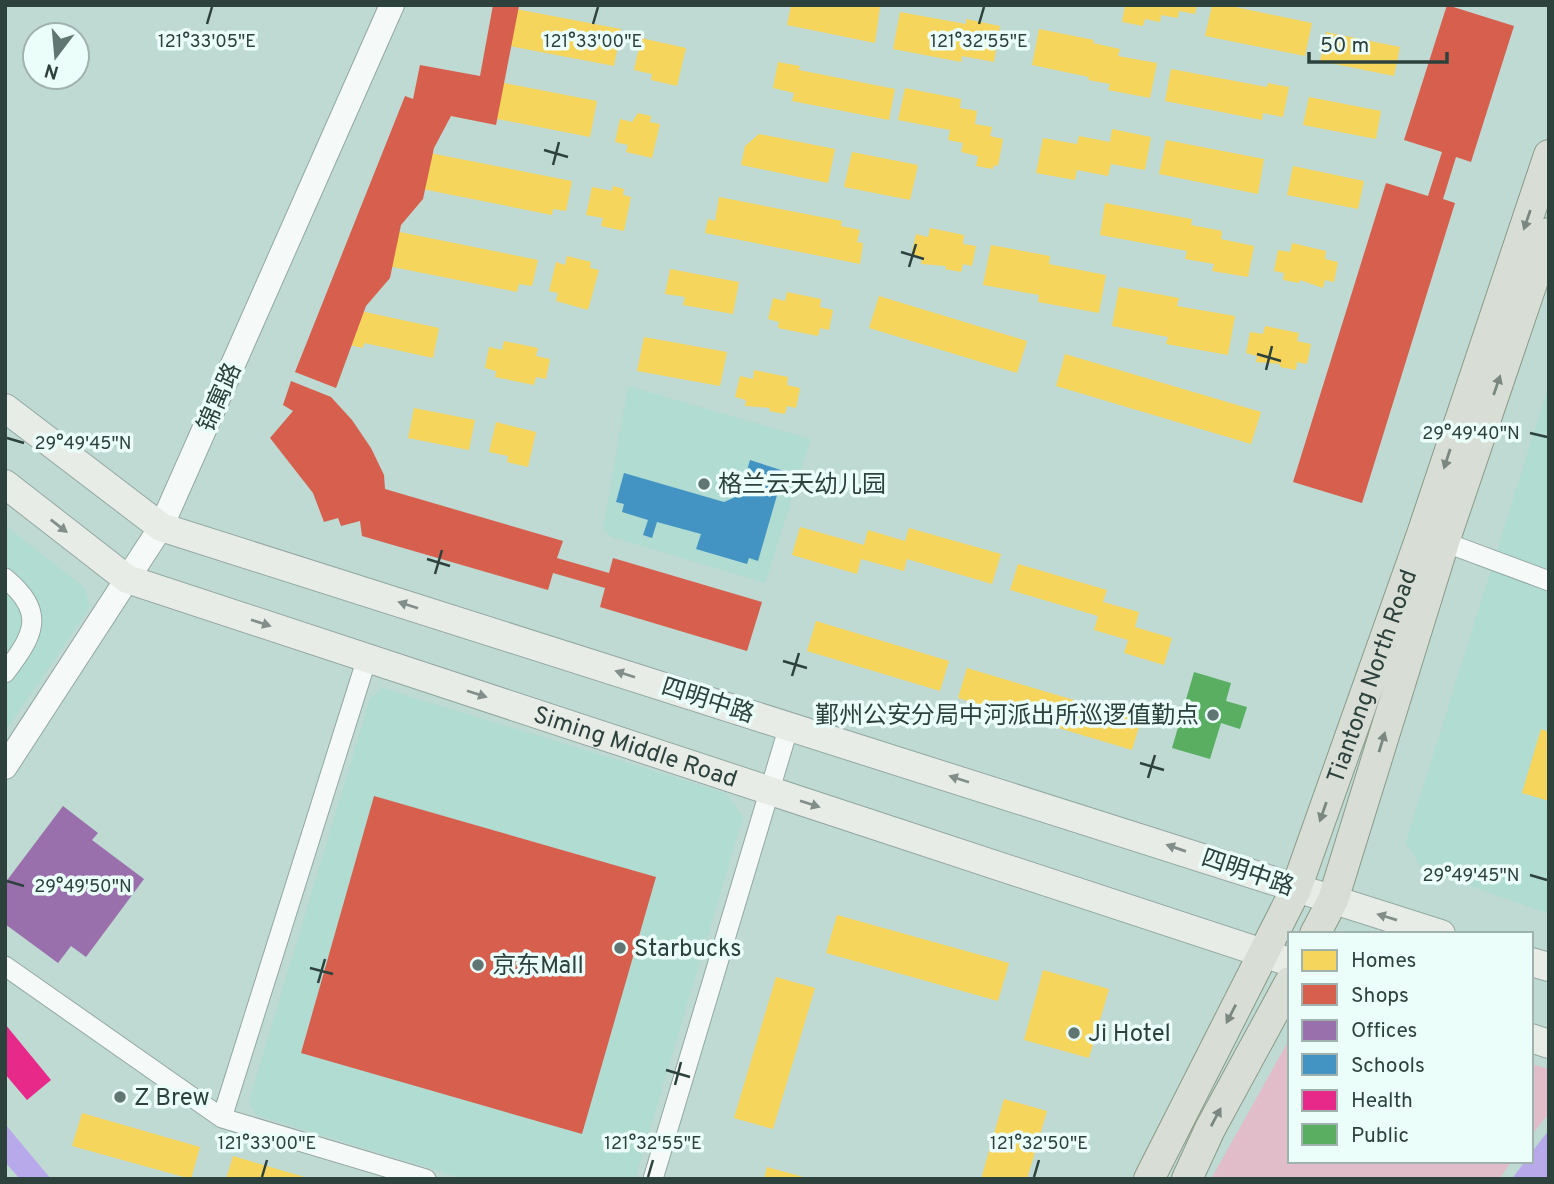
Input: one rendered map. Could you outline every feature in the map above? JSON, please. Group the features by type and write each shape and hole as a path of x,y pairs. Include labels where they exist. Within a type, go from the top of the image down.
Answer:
{"main road":[{"name":"Tiantong North Road","path":"1149,1179 1261,953 1296,889 1433,538 1549,155"},
{"path":"1316,932 1333,900 1433,538 1549,233"},
{"name":"四明中路","path":"5,408 161,527 1435,932"},
{"name":"Siming Middle Road","path":"5,484 127,579 1288,961"},
{"path":"1187,1179 1288,986"}],"street":[{"name":"锦寓路","path":"5,767 161,527 392,5"},
{"path":"1433,538 1549,581"},
{"path":"5,578 24,594 35,619 27,645 5,673"},
{"path":"222,1118 367,658"},
{"path":"653,1179 789,726"},
{"path":"5,966 222,1118 426,1179"}],"shaded area":[{"path":"1549,384 1549,914 1422,869 1406,842"},
{"name":"格兰云天幼儿园","path":"628,386 811,439 765,583 612,537 603,530"},
{"path":"5,525 85,588 90,607 5,732"},
{"path":"382,688 726,793 743,817 635,1179 465,1179 256,1115 249,1101 370,699"},
{"path":"1288,1042 1288,1163 1511,1163 1499,1179 1211,1179"},
{"path":"1533,1065 1549,1069 1549,1113 1533,1133"},
{"path":"5,1124 51,1179 20,1179 5,1162"},
{"path":"1549,1130 1549,1179 1512,1179 1524,1163 1533,1163 1533,1150"}],"building: Homes":[{"path":"495,5 621,29 614,66 488,42"},
{"path":"791,5 880,7 875,43 787,25"},
{"path":"1125,5 1197,5 1195,14 1179,11 1178,18 1161,15 1160,22 1145,19 1143,26 1122,22"},
{"path":"1212,5 1226,5 1312,23 1305,56 1205,36"},
{"path":"900,12 966,24 966,19 1000,26 994,62 962,56 961,62 893,49"},
{"path":"1470,17 1490,22 1503,52 1480,63 1488,81 1473,87 1477,97 1472,98 1482,119 1469,124 1473,132 1464,136 1468,145 1450,153 1443,136 1438,134 1422,141 1415,126 1424,122 1416,106 1445,91 1431,60 1442,55 1438,47 1467,28 1463,21"},
{"path":"1039,29 1094,40 1093,43 1120,49 1118,56 1157,63 1150,98 1108,90 1110,84 1088,80 1089,77 1032,65"},
{"path":"1326,32 1400,47 1394,76 1320,61"},
{"path":"641,38 686,48 677,86 651,80 652,74 634,70"},
{"path":"778,62 800,66 799,70 895,89 889,120 792,101 794,93 773,88"},
{"path":"422,67 597,101 590,137 415,103"},
{"path":"1171,69 1267,87 1268,83 1289,87 1283,117 1263,113 1262,120 1165,101"},
{"path":"905,88 961,99 960,108 977,111 975,124 992,127 990,136 1003,139 998,166 994,165 993,169 976,166 978,156 961,152 963,143 948,140 950,130 898,120"},
{"path":"1309,97 1381,111 1376,139 1303,125"},
{"path":"638,113 651,116 650,122 660,124 652,158 626,152 628,145 615,142 620,119 632,122"},
{"path":"1112,129 1151,137 1145,170 1111,164 1108,176 1077,170 1075,180 1036,173 1043,138 1077,144 1079,136 1110,142"},
{"path":"759,134 835,149 828,183 741,165 745,146"},
{"path":"1166,140 1264,159 1258,194 1159,174"},
{"path":"389,145 572,181 566,211 553,209 552,215 382,181"},
{"path":"852,152 918,165 910,200 844,187"},
{"path":"1293,166 1364,181 1358,209 1287,195"},
{"path":"613,186 624,189 623,195 631,197 624,231 601,226 603,218 586,215 592,187 612,191"},
{"path":"1412,196 1431,202 1444,232 1421,242 1429,260 1414,267 1418,276 1414,278 1423,298 1411,304 1414,312 1406,315 1409,324 1392,332 1384,315 1380,314 1364,321 1357,305 1365,302 1358,285 1387,270 1372,240 1383,234 1380,226 1409,208 1404,201"},
{"path":"719,197 842,221 841,226 860,230 857,242 863,243 860,264 705,233 708,219 715,221"},
{"path":"1105,203 1192,219 1191,225 1222,231 1221,239 1254,246 1248,277 1212,271 1214,264 1185,259 1187,251 1100,235"},
{"path":"355,223 538,260 532,286 519,284 517,292 348,258"},
{"path":"930,228 964,235 963,244 976,246 972,266 963,264 961,272 945,269 946,266 921,264 922,258 911,256 916,234 928,237"},
{"path":"1292,243 1326,251 1325,259 1338,262 1334,282 1325,280 1323,288 1300,280 1299,283 1283,280 1284,273 1274,271 1278,250 1290,252"},
{"path":"991,245 1050,256 1049,264 1106,275 1099,313 1038,302 1039,295 983,285"},
{"path":"567,256 591,262 590,268 599,270 588,310 556,301 558,293 549,291 556,262 565,265"},
{"path":"670,269 739,282 733,314 683,305 685,297 665,294"},
{"path":"1119,287 1179,298 1177,306 1235,316 1228,355 1166,344 1168,337 1112,326"},
{"path":"787,292 821,299 820,307 833,310 829,330 820,328 818,336 778,328 779,322 768,319 773,298 785,301"},
{"path":"879,296 1027,341 1017,373 869,328"},
{"path":"324,303 439,328 433,358 364,343 363,348 316,338"},
{"path":"1265,326 1299,333 1297,341 1311,344 1307,364 1297,362 1296,370 1280,367 1280,364 1256,362 1257,356 1246,353 1250,332 1263,334"},
{"path":"644,337 727,352 720,386 637,371"},
{"path":"504,341 538,348 536,356 550,359 546,379 536,377 534,385 495,377 496,371 485,368 489,347 502,350"},
{"path":"1065,354 1261,412 1251,444 1056,386"},
{"path":"1359,359 1378,365 1391,394 1368,405 1376,423 1361,429 1365,439 1361,440 1370,461 1358,466 1361,474 1352,478 1357,487 1339,495 1331,478 1327,476 1311,484 1304,468 1312,464 1305,448 1333,433 1319,403 1330,397 1327,389 1355,370 1351,363"},
{"path":"754,370 788,377 787,385 800,388 796,408 787,406 785,414 769,411 770,408 745,406 746,400 735,397 740,376 753,379"},
{"path":"414,408 475,420 469,450 408,438"},
{"path":"496,422 536,432 528,467 507,462 508,456 489,452"},
{"path":"404,503 558,549 549,577 396,532"},
{"path":"800,527 864,545 868,530 905,541 909,528 1001,554 992,584 907,559 904,571 861,559 857,574 792,555"},
{"path":"1018,564 1107,590 1103,602 1139,612 1135,627 1172,638 1164,665 1124,653 1128,640 1094,630 1098,616 1010,590"},
{"path":"613,567 757,611 749,639 605,595"},
{"path":"816,621 949,661 940,691 807,651"},
{"path":"967,668 1141,720 1132,750 958,698"},
{"path":"1541,729 1549,732 1549,801 1522,793"},
{"path":"837,915 1009,963 998,1001 826,953"},
{"path":"1043,970 1109,989 1089,1058 1024,1040"},
{"path":"776,977 815,988 773,1129 734,1118"},
{"path":"1004,1099 1047,1111 1027,1179 981,1179"},
{"path":"82,1113 200,1147 191,1179 72,1146"},
{"path":"233,1156 308,1178 308,1179 226,1179"},
{"path":"767,1167 807,1178 807,1179 764,1179"}],"building: Shops":[{"path":"493,5 519,6 496,125 451,116 434,148 423,199 401,225 390,278 366,306 336,388 295,372 405,96 413,99 420,65 480,76"},
{"path":"1447,5 1514,26 1471,162 1456,157 1443,199 1455,203 1362,503 1293,482 1386,183 1428,196 1442,152 1404,140"},
{"path":"291,381 331,397 352,420 371,448 384,475 385,489 563,541 557,558 609,573 613,558 762,602 747,651 600,607 605,588 553,573 548,590 362,536 360,521 341,526 338,518 324,522 313,493 270,438 293,411 283,405"},
{"name":"京东Mall","path":"374,796 656,877 582,1134 301,1053"}],"building: Offices":[{"path":"63,806 98,833 92,840 144,879 86,957 71,946 58,963 5,924 5,883"}],"building: Schools":[{"path":"750,460 784,471 758,561 749,558 747,564 696,549 701,534 657,522 652,538 643,535 648,520 622,512 624,504 616,502 624,473 724,502 740,495"}],"building: Health":[{"path":"5,1024 51,1080 27,1100 5,1074"}],"building: Public":[{"name":"鄞州公安分局中河派出所巡逻值勤点","path":"1194,672 1231,683 1226,701 1247,707 1240,729 1221,723 1210,759 1172,748"}],"place":[{"name":"格兰云天幼儿园","path":"704,484"},
{"name":"鄞州公安分局中河派出所巡逻值勤点","path":"1213,715"},
{"name":"Starbucks","path":"620,948"},
{"name":"京东Mall","path":"478,965"},
{"name":"Ji Hotel","path":"1074,1033"},
{"name":"Z Brew","path":"120,1097"}]}
